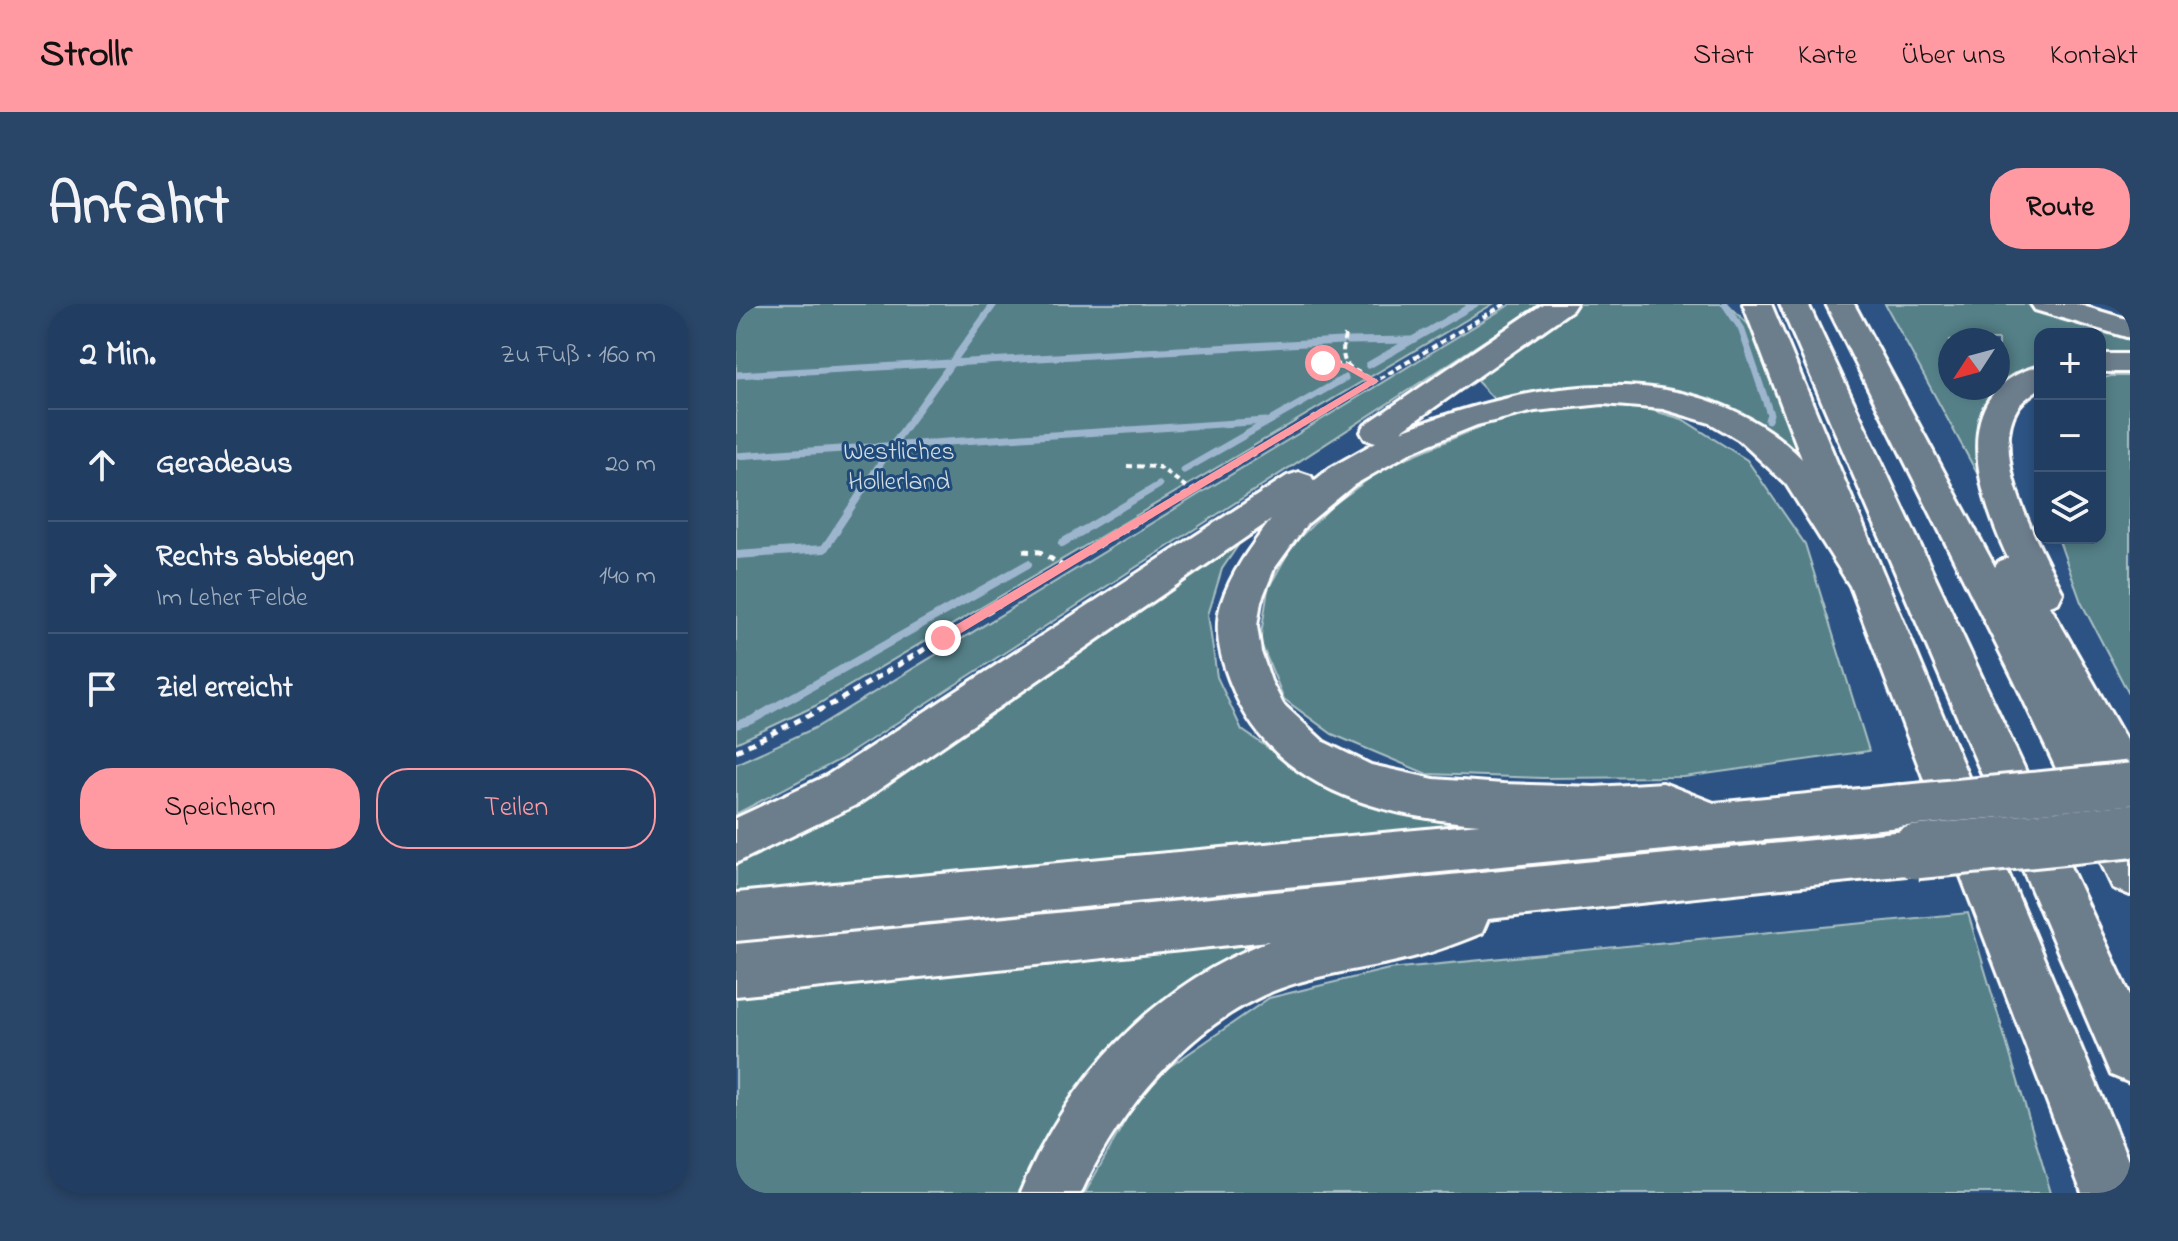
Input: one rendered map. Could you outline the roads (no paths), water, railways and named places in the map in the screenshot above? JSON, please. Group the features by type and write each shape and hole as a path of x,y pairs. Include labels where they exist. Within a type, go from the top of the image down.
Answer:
{"highway":[{"path":"736,841 842,790 1470,370 1562,304"},
{"path":"1757,304 2112,1193"},
{"path":"1794,304 2130,1056"},
{"path":"1840,304 2035,680 2130,872"},
{"path":"1870,304 2130,790"},
{"path":"2045,304 2130,329"},
{"path":"2106,363 2130,363"},
{"path":"2034,378 2019,386 1997,417 1994,455 2001,498 2021,548 2058,622 2054,647"},
{"path":"1710,824 1666,803 1572,808 1408,794 1356,780 1308,754 1278,728 1256,700 1237,643 1237,610 1272,539 1309,500 1413,436 1470,416 1546,399 1601,393 1647,396 1688,404 1722,416 1759,440 1794,471 1866,579"},
{"path":"736,917 2130,784"},
{"path":"736,970 2130,831"},
{"path":"1050,1193 1064,1159 1134,1060 1178,1020 1221,989 1285,960 1434,929 1518,894"},
{"path":"2055,1053 2052,1103 2080,1193"}],"waterway":[{"path":"952,363 994,304"},
{"path":"1369,365 1475,304"},
{"path":"1725,304 1741,328 1770,414 1768,420"},
{"path":"1348,341 1411,340"},
{"path":"952,363 1341,341"},
{"path":"736,375 952,363"},
{"path":"892,446 952,363"},
{"path":"1184,470 1345,378"},
{"path":"892,446 1266,421"},
{"path":"736,456 892,446"},
{"path":"835,532 892,446"},
{"path":"1080,532 1159,485"},
{"path":"736,555 824,549 837,530"},
{"path":"1062,543 1084,530"},
{"path":"736,725 752,720 1028,564"}],"park label":[{"name":"Westliches Hollerland","path":"899,468"}]}
